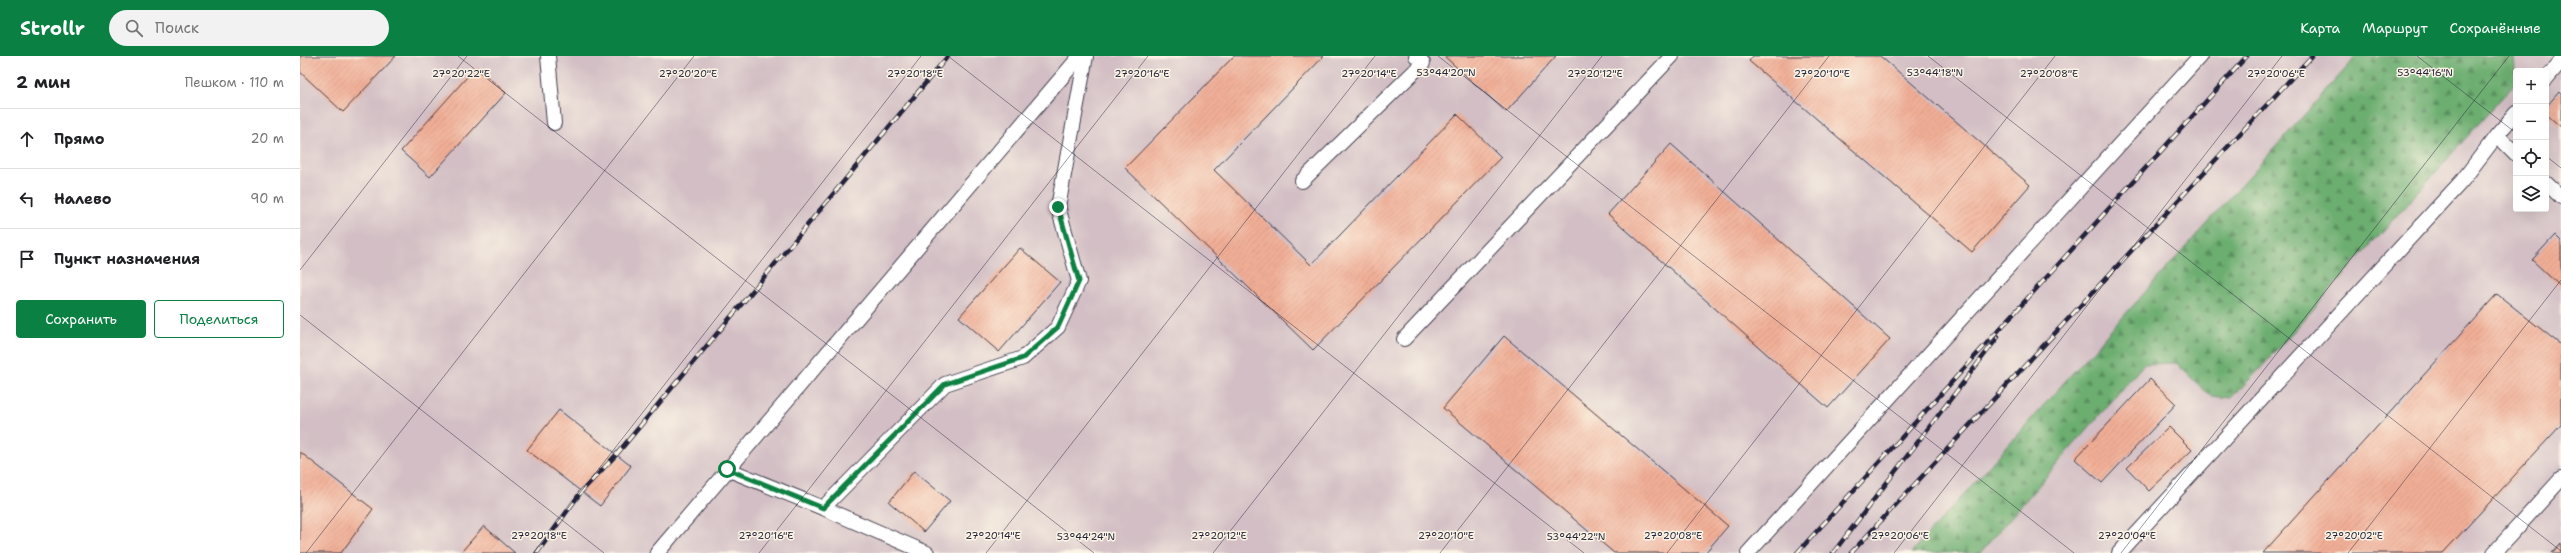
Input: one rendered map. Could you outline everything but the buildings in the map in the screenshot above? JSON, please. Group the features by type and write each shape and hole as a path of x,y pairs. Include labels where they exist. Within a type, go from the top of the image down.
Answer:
{"lane":[{"path":"548,56 554,123"},
{"path":"657,553 1080,56"},
{"path":"823,508 945,384 1023,358 1058,327 1079,281 1058,207 1086,56"},
{"path":"1302,181 1423,63 1416,56"},
{"path":"1404,338 1672,56"},
{"path":"1748,553 2200,56"},
{"path":"2549,76 2561,62"},
{"path":"2119,553 2462,181 2513,116"},
{"path":"2497,135 2513,151"},
{"path":"2549,186 2561,198"},
{"path":"727,469 823,508 927,553"},
{"path":"2494,553 2561,479"}],"shaded area":[{"path":"300,56 2561,56 2561,553 300,553"}],"green space":[{"path":"2357,56 2514,56 2515,68 2513,68 2513,85 2258,371 2231,398 2210,396 2176,363 2144,364 1980,553 1911,553"}],"railway":[{"path":"537,553 581,492 616,455 948,56"},
{"path":"1797,553 2247,56"},
{"path":"1851,553 2312,56"},
{"path":"1833,553 1998,337"}],"route":[{"path":"727,469 823,508 945,384 1023,358 1058,327 1079,281 1058,207"}]}
